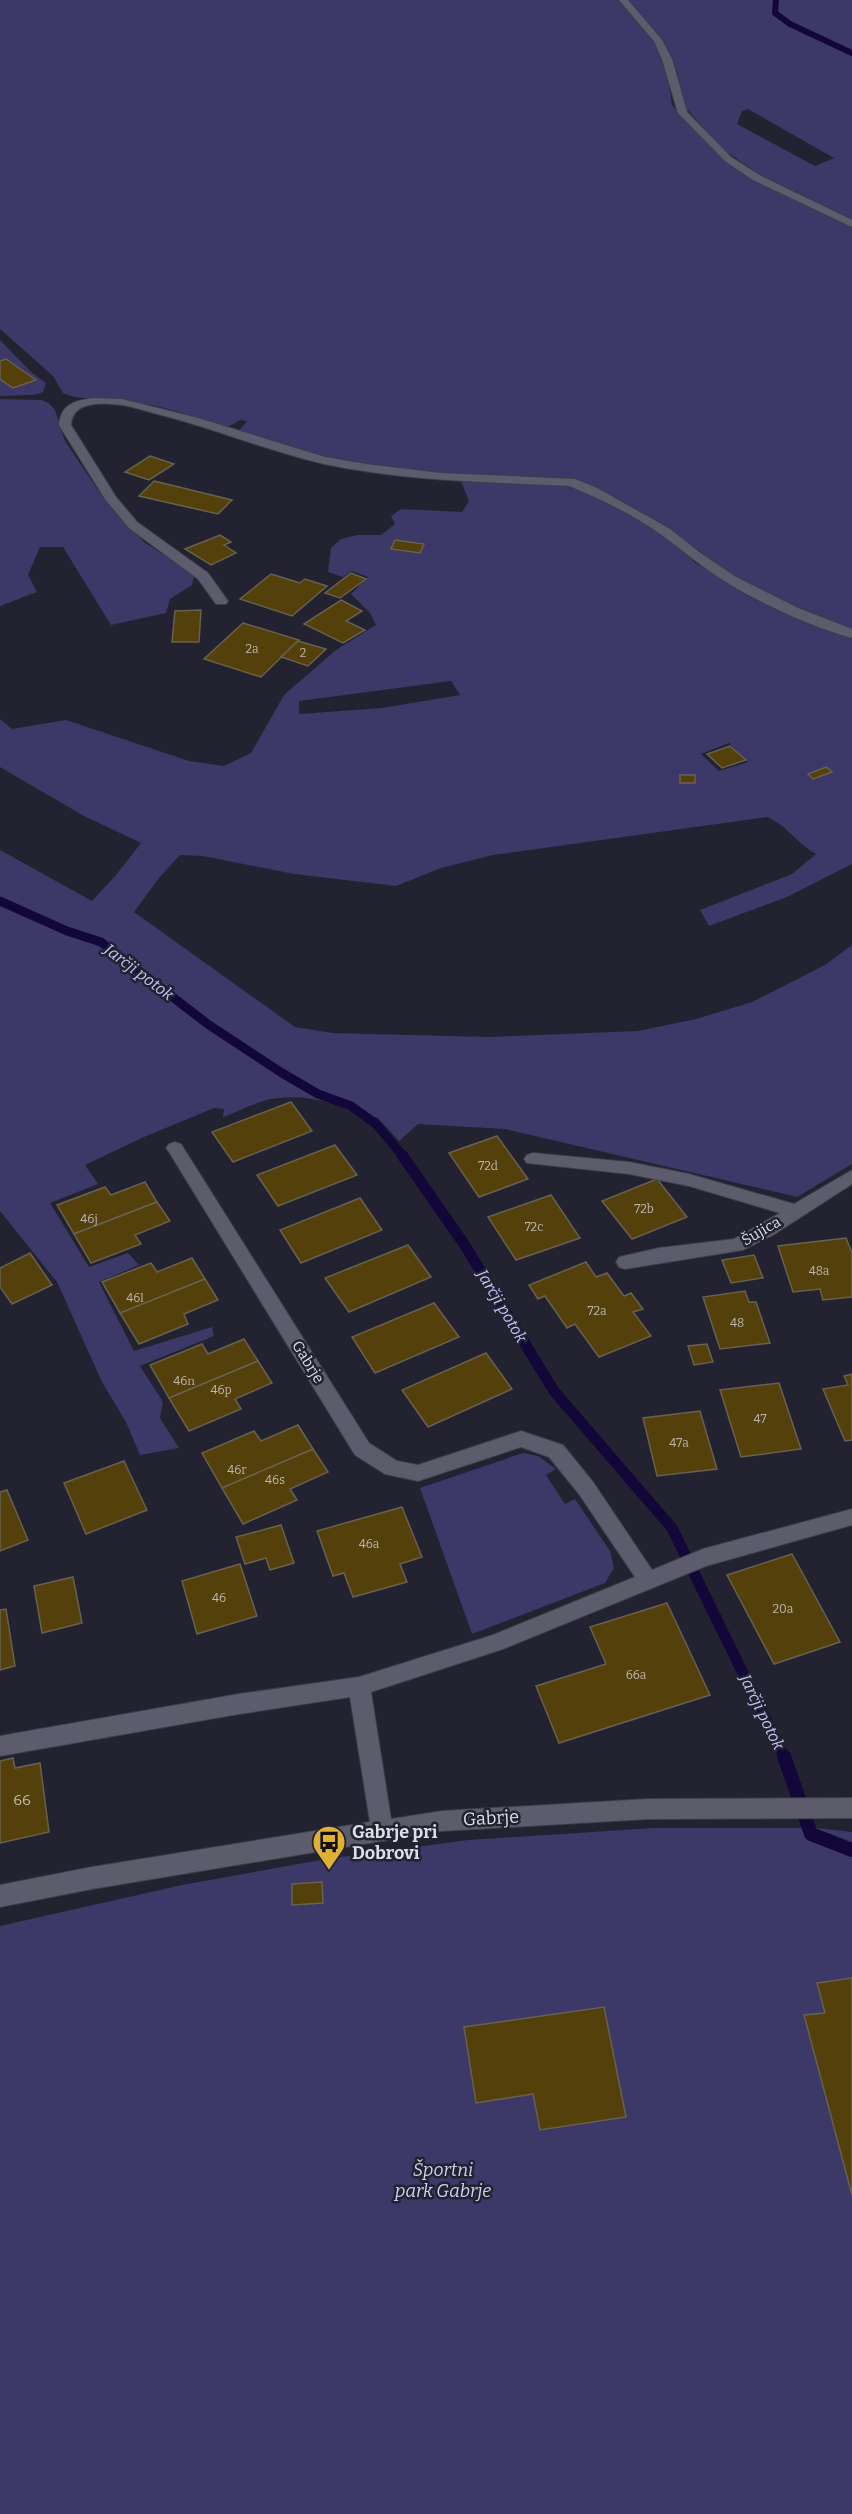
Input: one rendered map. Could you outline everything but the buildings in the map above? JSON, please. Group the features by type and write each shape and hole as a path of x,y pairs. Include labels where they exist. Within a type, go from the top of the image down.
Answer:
{"street":[{"path":"623,0 658,40 667,59 683,112 728,159 757,178 852,224"},
{"path":"221,600 202,576 133,525 111,499 65,425 66,414 76,404 93,401 122,402 194,420 324,460 366,468 440,477 571,482 593,491 666,532 694,555 731,580 793,611 852,634"},
{"name":"Gabrje","path":"175,1148 362,1449 392,1468 418,1473 521,1439 556,1451 586,1488 648,1580"},
{"path":"533,1159 649,1172 701,1184 794,1211"},
{"name":"Šujica","path":"625,1262 659,1255 737,1245 767,1230 852,1176"},
{"path":"0,1746 227,1706 359,1686 496,1642 703,1558 852,1517"},
{"path":"359,1686 382,1830"},
{"name":"Gabrje","path":"0,1896 92,1878 454,1820 648,1809 848,1808"}],"green space":[{"path":"0,0 619,0 653,37 667,68 672,105 716,152 737,169 762,184 852,226 852,630 802,610 736,577 663,525 589,485 563,478 445,476 376,467 316,456 239,431 247,421 240,420 228,427 136,402 93,399 63,393 53,376 0,329"},
{"path":"628,0 852,0 852,220 772,183 724,150 683,105 677,72 662,40","holes":["748,109 834,158 815,166 737,124 742,111"]},
{"path":"0,340 32,373 46,383 43,392 34,395 0,396"},
{"path":"0,399 41,400 49,403 55,410 65,441 104,499 144,542 194,575 192,585 170,599 166,613 111,625 63,547 40,547 28,575 37,592 0,606"},
{"path":"461,481 547,483 571,486 591,494 661,533 697,564 755,598 852,639 852,864 787,897 709,926 700,910 792,874 816,854 781,825 767,817 493,855 441,868 396,886 294,874 203,856 180,855 159,878 134,912 295,1027 332,1033 487,1037 638,1031 696,1019 752,1002 825,965 852,945 852,1164 797,1197 505,1129 418,1124 399,1141 377,1117 364,1120 342,1107 304,1098 266,1100 223,1117 224,1109 214,1108 85,1165 98,1184 50,1203 89,1267 128,1253 139,1265 99,1282 134,1351 212,1327 214,1336 140,1366 163,1402 160,1418 179,1448 140,1455 126,1422 102,1382 57,1282 0,1211 0,850 92,901 141,843 84,816 0,767 0,719 12,729 66,720 189,761 224,766 251,753 284,695 336,650 376,625 370,613 351,594 368,577 352,571 343,577 328,572 331,548 341,539 358,535 381,535 395,524 391,516 401,509 462,512 469,501","holes":["451,681 460,695 382,708 299,714 299,701","729,743 748,762 719,771 701,754"]},
{"path":"523,1453 538,1456 556,1469 546,1475 565,1504 575,1499 610,1551 614,1568 605,1583 472,1634 420,1488"},
{"name":"Športni park Gabrje","path":"653,1828 817,1828 852,1832 852,2514 0,2514 0,1926 182,1885 326,1859 468,1840"}],"waterway":[{"path":"776,0 775,13 790,24 852,53"},
{"name":"Jarčji potok","path":"0,901 67,931 101,942 209,1025 282,1073 318,1094 351,1106 376,1124 403,1156"},
{"name":"Jarčji potok","path":"402,1155 464,1244 554,1391 672,1528 784,1757"},
{"name":"Jarčji potok","path":"784,1756 811,1834 852,1850"}],"place":[{"name":"Gabrje pri Dobrovi","path":"329,1871"}]}
